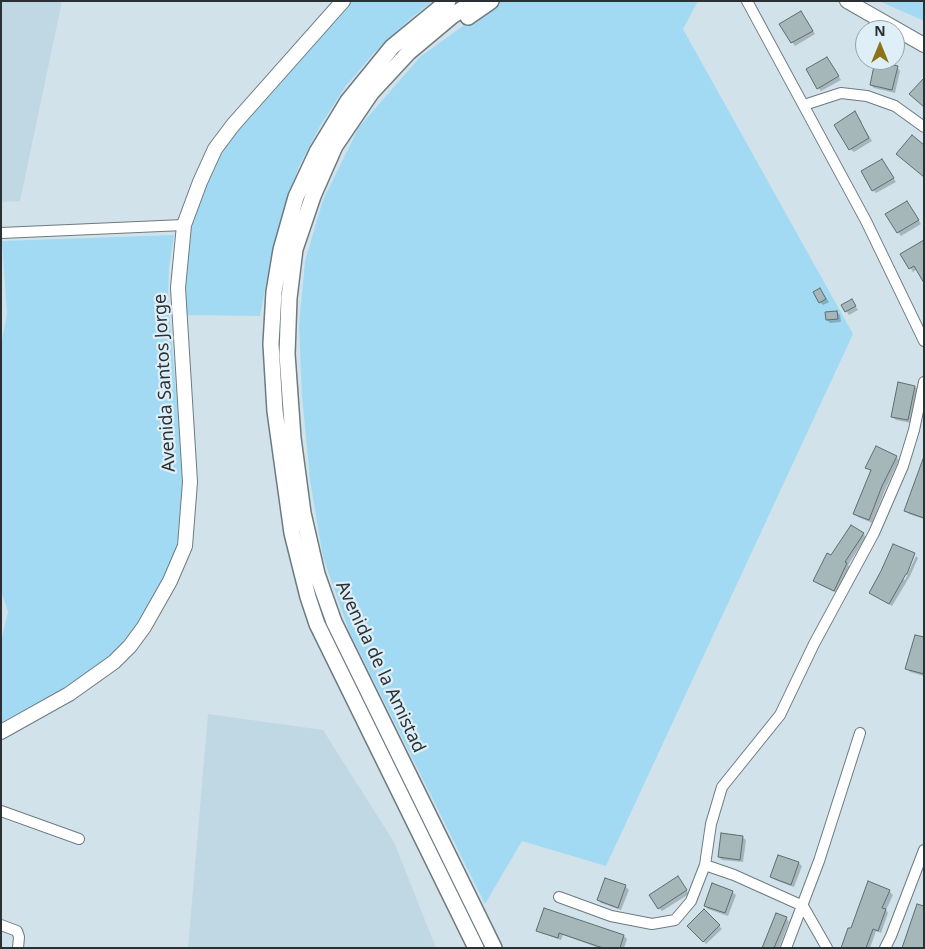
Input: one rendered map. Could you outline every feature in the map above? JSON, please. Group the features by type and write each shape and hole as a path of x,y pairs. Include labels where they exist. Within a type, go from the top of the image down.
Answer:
{"main road":[{"name":"Avenida Santos Jorge","path":"1,732 69,694 114,662 130,646 144,627 170,581 185,546 190,482 178,288 184,225 215,149 233,125 343,1"},
{"name":"Avenida de la Amistad","path":"448,1 392,47 348,101 317,152 296,197 280,250 274,292 271,344 275,411 292,534 314,615 476,948"},
{"name":"Avenida de la Amistad","path":"474,1 452,16 409,52 371,94 335,146 313,196 295,249 287,354 293,438 304,513 315,565 334,622 494,948"},
{"path":"409,52 492,1"},
{"path":"847,1 924,45"}],"street":[{"path":"747,1 866,222 924,341"},
{"path":"804,106 841,93 867,96 895,106 924,126"},
{"path":"1,233 184,225"},
{"path":"559,897 619,918 652,924 675,920 691,901 705,865 710,824 722,787 780,715 814,644 874,532 903,466 914,430 924,382"},
{"path":"786,948 803,906 860,733"},
{"path":"1,811 79,839"},
{"path":"885,948 924,850"},
{"path":"705,865 734,875 803,906 827,948"},
{"path":"1,925 17,931 19,937 18,948"}],"shaded area":[{"path":"1,1 62,1 20,201 1,202"},
{"path":"350,1 433,1 411,18 373,54 345,87 320,126 299,166 284,207 272,252 260,316 185,315 186,252 198,199 217,159 233,132"},
{"path":"497,1 698,1 683,29 853,334 606,866 522,841 485,904 349,631 323,557 310,480 302,396 299,326 305,261 323,200 359,127 420,57"},
{"path":"879,1 924,1 924,21"},
{"path":"174,235 169,267 168,299 184,484 177,547 166,579 135,634 83,679 1,726 1,642 8,612 1,591 1,345 7,314 2,241"},
{"path":"208,714 323,730 394,842 436,948 188,948"}],"building":[{"path":"801,11 813,31 791,43 779,24"},
{"path":"827,57 839,76 817,89 806,69"},
{"path":"873,70 897,70 892,90 870,85"},
{"path":"924,78 924,107 909,94"},
{"path":"855,111 869,138 849,150 834,125"},
{"path":"912,135 924,145 924,177 896,154"},
{"path":"882,159 894,178 872,191 861,171"},
{"path":"907,201 919,220 897,233 885,214"},
{"path":"924,240 924,283 914,266 909,269 900,254"},
{"path":"820,288 826,299 819,303 813,292"},
{"path":"852,299 856,306 845,312 841,305"},
{"path":"837,311 838,319 826,320 825,312"},
{"path":"898,382 915,386 908,420 891,417"},
{"path":"876,446 897,456 882,486 869,520 853,514 871,470 865,468"},
{"path":"924,459 924,518 904,511"},
{"path":"851,525 864,533 845,562 847,563 834,591 813,581 827,553 831,555"},
{"path":"893,544 915,553 907,574 889,604 869,593"},
{"path":"915,635 924,637 924,674 905,669"},
{"path":"721,833 743,836 740,860 718,857"},
{"path":"778,855 799,862 791,885 770,877"},
{"path":"678,876 687,890 658,909 649,895"},
{"path":"605,878 626,885 618,908 597,900"},
{"path":"868,881 890,890 882,908 886,909 878,931 873,929 866,948 841,948 848,928 851,928"},
{"path":"712,883 733,891 725,913 704,906"},
{"path":"917,904 924,906 924,948 902,948"},
{"path":"544,908 624,935 620,948 603,948 559,933 558,938 536,931"},
{"path":"704,909 720,925 703,942 687,926"},
{"path":"776,913 787,917 774,948 762,948"}]}
